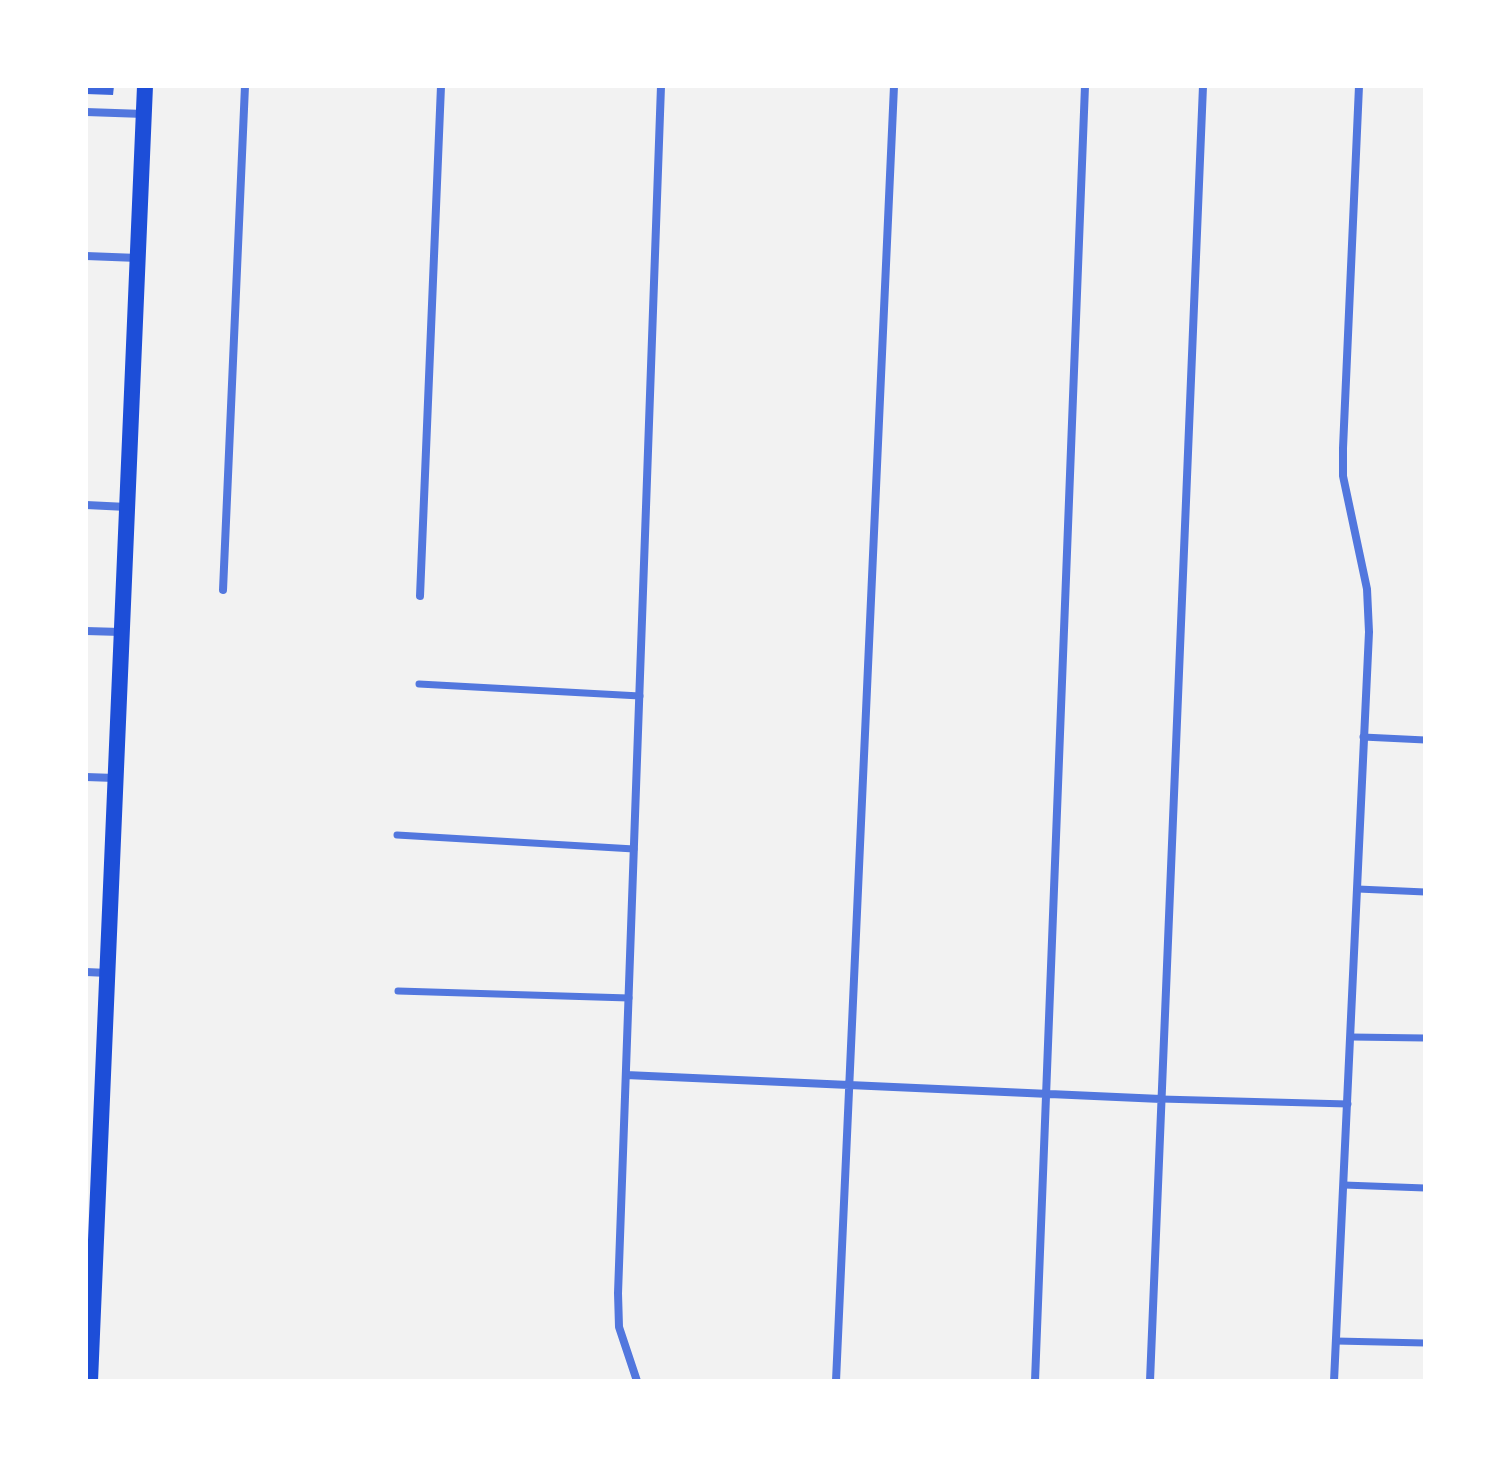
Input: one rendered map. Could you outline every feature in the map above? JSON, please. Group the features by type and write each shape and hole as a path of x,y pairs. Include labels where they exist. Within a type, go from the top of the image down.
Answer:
{"main road":[{"path":"90,1381 94,1128 108,973 145,86"}],"street":[{"path":"223,590 245,86"},
{"path":"420,596 441,86"},
{"path":"637,1381 619,1327 661,86"},
{"path":"836,1381 894,86"},
{"path":"1035,1381 1085,86"},
{"path":"1150,1381 1203,86"},
{"path":"1334,1381 1369,605 1343,476 1359,86"},
{"path":"86,112 144,114"},
{"path":"86,256 138,258"},
{"path":"86,505 127,507"},
{"path":"86,631 122,632"},
{"path":"419,684 640,696"},
{"path":"1363,737 1425,740"},
{"path":"86,777 116,778"},
{"path":"397,835 634,849"},
{"path":"1358,889 1425,892"},
{"path":"86,972 108,973"},
{"path":"398,991 629,998"},
{"path":"1351,1037 1425,1038"},
{"path":"626,1075 1161,1099 1348,1104"},
{"path":"1344,1185 1425,1188"},
{"path":"1336,1341 1425,1343"}],"building":[{"path":"86,86 114,86 113,95 86,94"}]}
